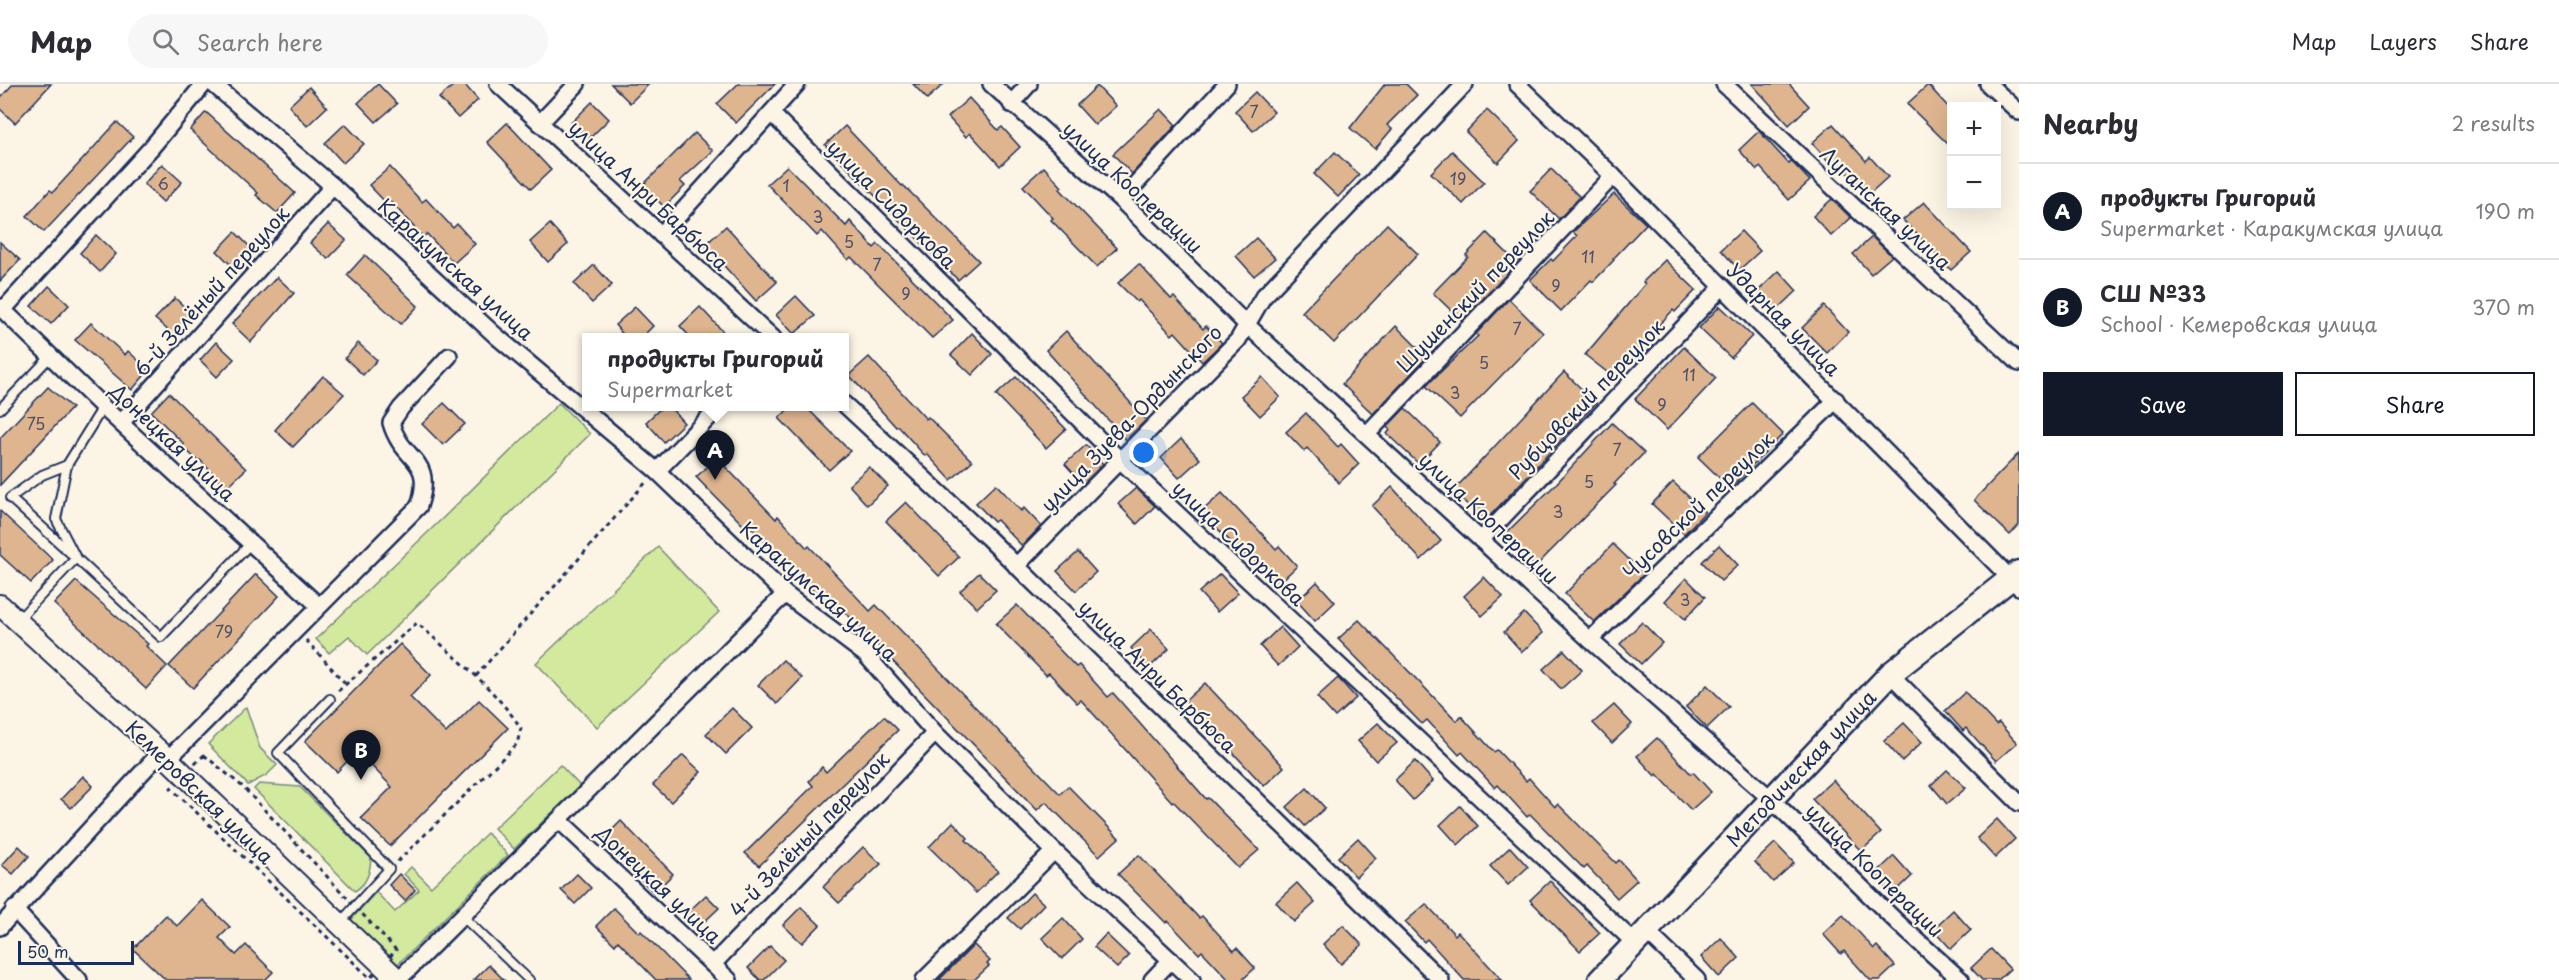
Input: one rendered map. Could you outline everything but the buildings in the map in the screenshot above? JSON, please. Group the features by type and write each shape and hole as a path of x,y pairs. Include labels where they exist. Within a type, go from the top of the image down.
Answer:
{"main road":[{"name":"Методическая улица","path":"1600,980 1890,674 2016,579"}],"street":[{"path":"2,308 151,148 204,84"},
{"name":"Каракумская улица","path":"213,84 333,186 495,335 582,408"},
{"name":"улица Анри Барбюса","path":"498,84 768,333"},
{"path":"540,123 577,84"},
{"path":"661,235 797,84"},
{"name":"улица Кооперации","path":"991,84 1120,200 1246,325 1590,640 1771,799 1898,923 1961,980"},
{"path":"1011,104 1029,84"},
{"path":"1120,200 1227,84"},
{"name":"улица Зуева-Ордынского","path":"1016,566 1238,340 1263,297 1465,84"},
{"name":"Ударная улица","path":"1517,84 1613,176 2016,579"},
{"name":"Луганская улица","path":"1724,84 2019,363"},
{"path":"1988,84 2019,112"},
{"name":"улица Сидоркова","path":"771,113 1120,460 1641,938 1697,980"},
{"name":"Шушенский переулок","path":"1367,434 1613,176"},
{"name":"6-й Зелёный переулок","path":"121,423 333,186"},
{"name":"Рубцовский переулок","path":"1481,540 1722,287"},
{"name":"Донецкая улица","path":"2,308 103,407 319,606"},
{"path":"0,927 14,909 164,756 296,630 419,506 425,488 422,468 396,440 391,423 401,408 449,356"},
{"name":"Чусовской переулок","path":"1590,640 1836,400"},
{"name":"улица Анри Барбюса","path":"849,409 1016,566 1441,980"},
{"name":"Каракумская улица","path":"586,411 657,471 785,594 866,655 935,733 1054,851 1192,980"},
{"path":"657,471 715,411"},
{"path":"398,980 785,594"},
{"name":"Кемеровская улица","path":"0,605 164,756 398,980"},
{"path":"1890,674 2019,803"},
{"name":"4-й Зелёный переулок","path":"713,964 935,733"},
{"name":"Донецкая улица","path":"559,820 729,980"},
{"path":"924,980 1054,851"},
{"path":"14,909 79,980"},
{"path":"1152,980 1171,960"}],"lane":[{"path":"0,409 51,356"},
{"path":"76,558 56,519 68,465 103,407"},
{"path":"68,465 42,475 10,498 161,637 251,543"},
{"path":"17,621 76,558"},
{"path":"330,699 278,753 389,869 339,925"},
{"path":"461,915 529,980"}],"path":[{"path":"476,676 657,471"},
{"path":"330,699 345,682 417,623 476,676 509,710 521,728 517,744 389,869"},
{"path":"296,630 345,682"},
{"path":"183,774 204,755 243,787 356,906"}],"green space":[{"path":"559,403 590,434 367,655 349,636 329,653 316,639"},
{"path":"658,547 719,612 597,727 536,663"},
{"path":"246,707 260,748 277,765 267,775 248,785 208,744"},
{"path":"560,765 580,786 514,849 494,828"},
{"path":"259,784 300,787 371,858 367,877 359,888 355,891 254,789"},
{"path":"487,833 508,855 393,969 349,922 376,892 395,912 419,890 404,874 411,867 431,887"}],"place":[{"name":"продукты Григорий","path":"715,480"},
{"name":"СШ №33","path":"361,780"}]}
